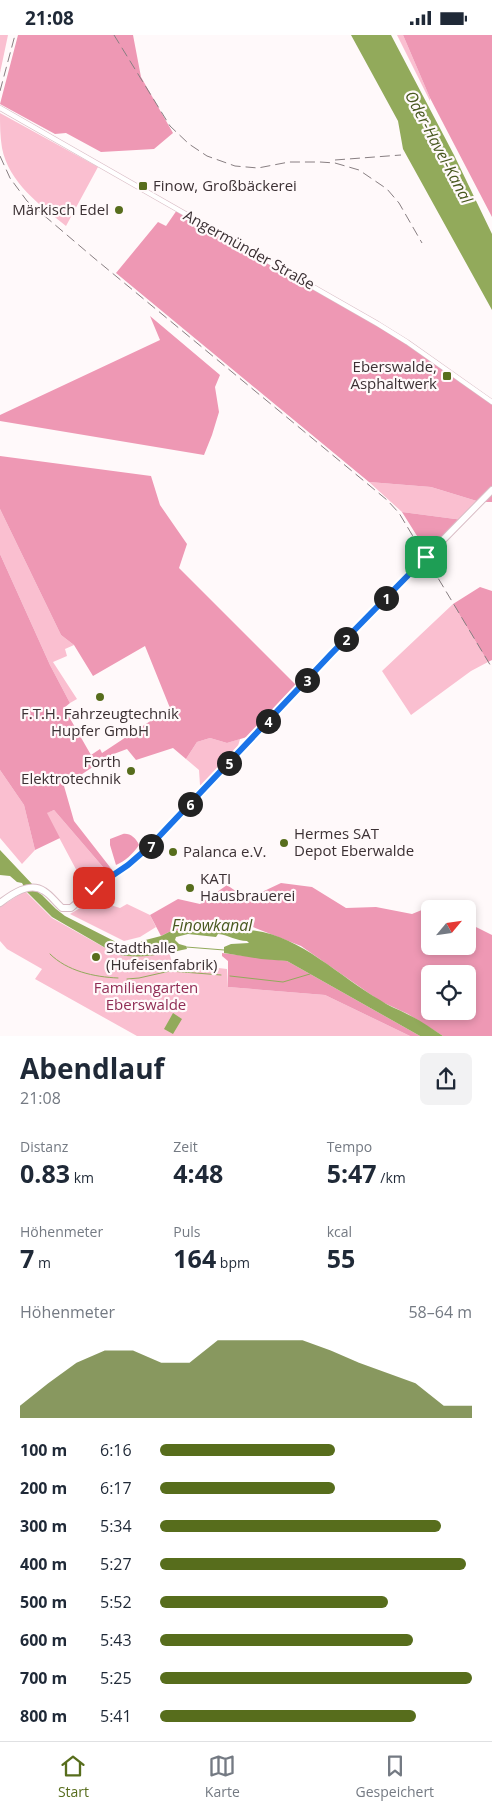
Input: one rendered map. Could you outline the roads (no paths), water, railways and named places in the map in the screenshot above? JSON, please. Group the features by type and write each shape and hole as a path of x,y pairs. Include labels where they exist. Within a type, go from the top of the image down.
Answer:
{"main road":[{"path":"0,903 23,889 37,887 44,891 58,905 66,909 76,906 94,888 128,865 151,845 332,653 492,490"}],"street":[{"name":"Angermünder Straße","path":"0,108 378,324 407,342 492,402"}],"water":[{"name":"Oder-Havel-Kanal","path":"351,35 391,35 454,155 492,234 492,310 403,149 398,121"},
{"path":"0,850 56,909 65,916 120,944 130,944 161,936 173,930 192,932 195,929 225,932 228,930 232,933 235,930 256,931 275,936 312,954 383,1002 443,1036 420,1036 287,961 224,953 224,947 231,944 249,943 247,941 218,934 216,937 188,934 176,937 175,940 179,944 186,946 187,949 143,956 116,954 52,917 27,892 22,883 17,882 10,876 0,875"},
{"path":"173,1013 182,1019 173,1034 164,1029"}],"waterway":[{"path":"186,947 224,950"},
{"path":"50,954 64,965 81,972 118,978"},
{"path":"127,979 170,971 221,975"},
{"path":"230,976 283,982 310,974"}],"railway":[{"path":"0,91 15,35"},
{"path":"114,35 170,126 189,144 207,156 235,166 258,168 289,162 320,162 335,163 359,170 387,189 399,203 422,243"},
{"path":"335,160 401,155"},
{"path":"0,156 10,178 27,201 387,500 399,513 492,668"}],"place":[{"name":"Finow, Großbäckerei","path":"143,186"},
{"name":"Märkisch Edel","path":"119,210"},
{"name":"Eberswalde, Asphaltwerk","path":"447,376"},
{"name":"F.T.H. Fahrzeugtechnik Hupfer GmbH","path":"100,697"},
{"name":"Forth Elektrotechnik","path":"131,771"},
{"name":"Hermes SAT Depot Eberwalde","path":"284,843"},
{"name":"Palanca e.V.","path":"173,852"},
{"name":"KATI Hausbrauerei","path":"190,888"},
{"name":"Stadthalle (Hufeisenfabrik)","path":"96,957"}],"water label":[{"name":"Finowkanal","path":"212,925"}],"park label":[{"name":"Familiengarten Eberswalde","path":"146,996"}]}
